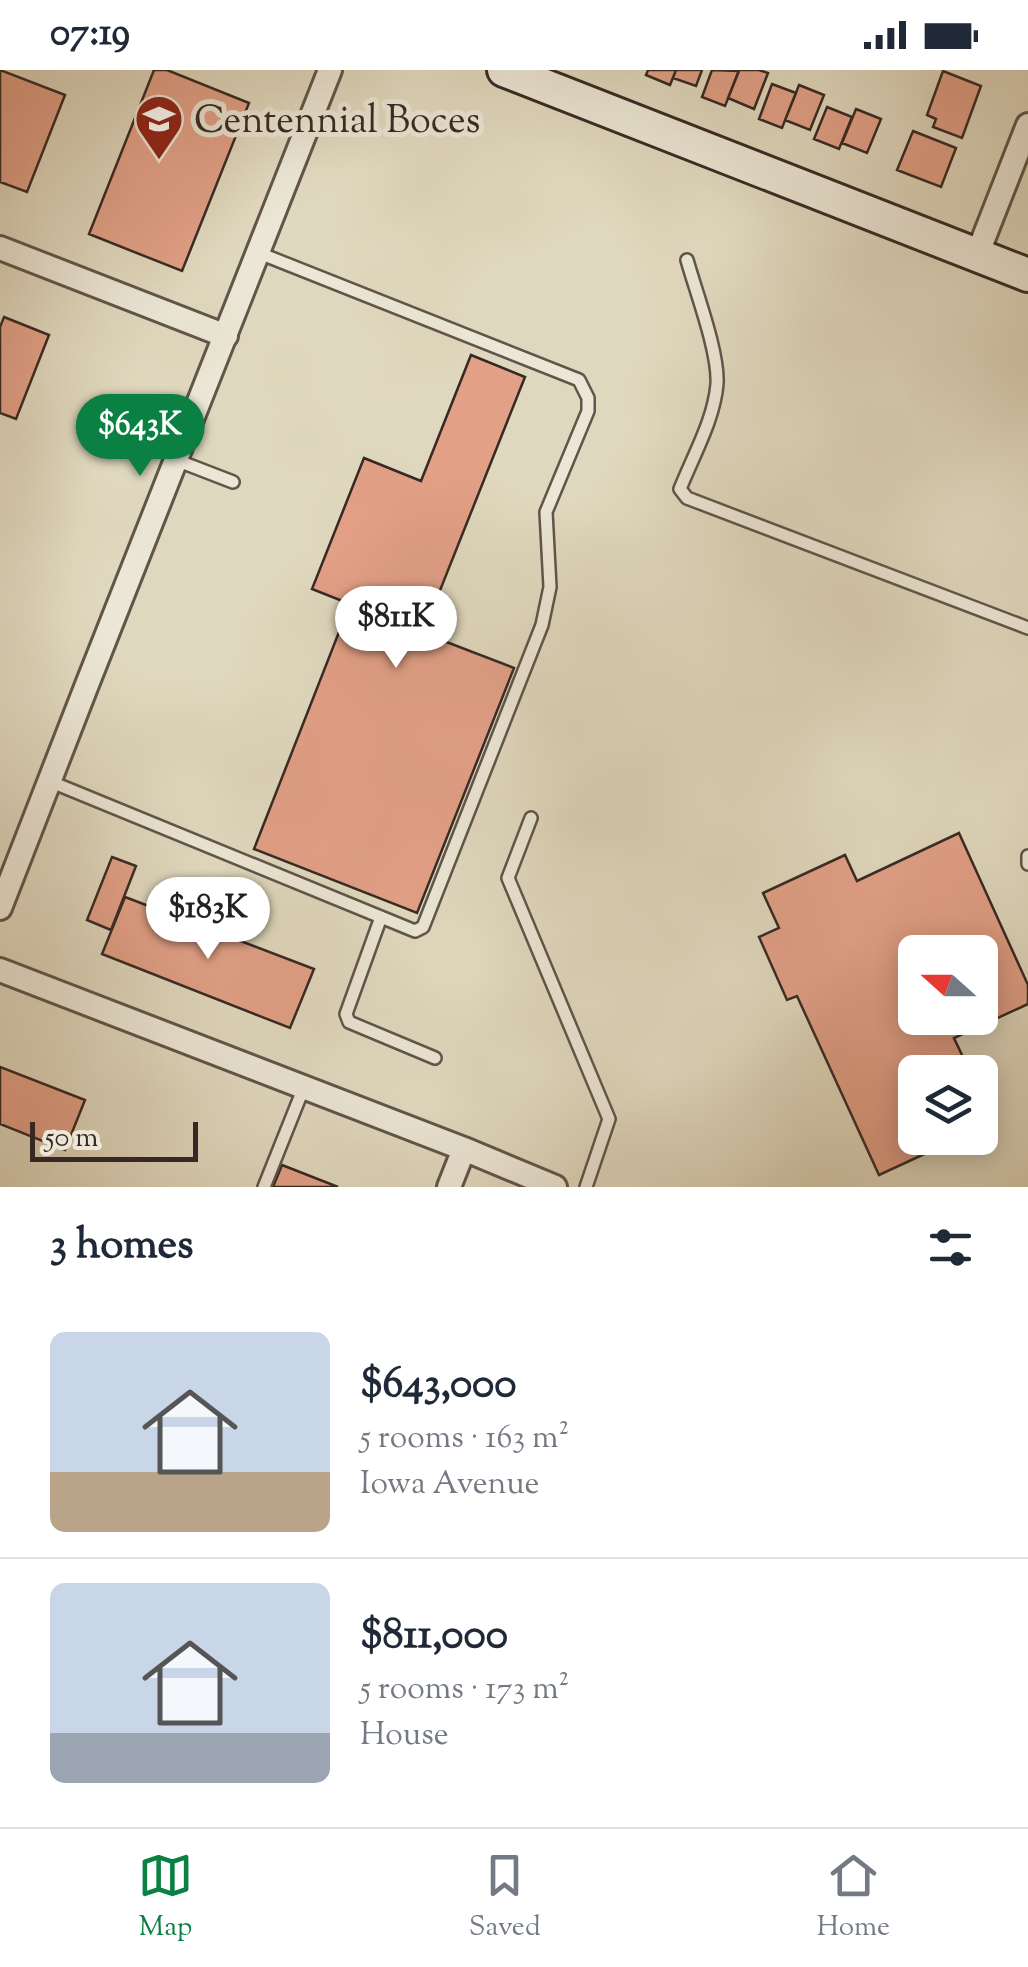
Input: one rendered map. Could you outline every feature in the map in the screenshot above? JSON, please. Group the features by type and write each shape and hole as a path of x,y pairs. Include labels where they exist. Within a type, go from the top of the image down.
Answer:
{"street":[{"path":"0,908 330,70"},
{"path":"504,70 1028,275"},
{"path":"978,254 1028,125"},
{"path":"0,248 226,336"},
{"path":"0,970 556,1187"},
{"path":"450,1187 464,1149"}],"lane":[{"path":"49,781 416,931 423,927 542,625 550,587 546,512 588,412 588,398 579,380 258,253"},
{"path":"687,260 713,352 717,381 713,408 680,490 687,498 1028,628"},
{"path":"176,460 234,482"},
{"path":"531,818 508,878 609,1119 586,1187"},
{"path":"1028,856 1028,864"},
{"path":"382,917 346,1014 350,1022 435,1058"},
{"path":"264,1187 304,1087"}],"building":[{"path":"0,70 65,95 27,192 0,182"},
{"path":"154,70 167,70 249,103 182,271 89,234"},
{"path":"648,70 676,70 670,85 646,75"},
{"path":"676,70 702,70 696,86 673,78"},
{"path":"712,70 739,71 725,106 702,97"},
{"path":"739,70 768,73 754,109 728,98"},
{"path":"943,71 981,86 962,138 933,127 936,119 927,115"},
{"path":"772,84 796,93 782,128 759,119"},
{"path":"799,85 824,95 810,130 785,120"},
{"path":"827,107 852,117 839,149 814,139"},
{"path":"856,109 881,119 867,153 842,143"},
{"path":"913,131 956,148 941,187 897,170"},
{"path":"4,317 49,335 16,419 0,413 0,327"},
{"path":"471,355 525,377 423,633 514,668 417,913 254,849 350,604 312,589 364,458 421,481"},
{"path":"959,833 1028,985 1028,1004 998,1018 998,935 898,935 898,1035 961,1035 954,1038 962,1055 898,1055 898,1155 922,1155 879,1175 797,996 787,1000 759,937 779,928 763,893 845,855 857,881"},
{"path":"112,857 136,866 111,930 87,920"},
{"path":"125,897 314,969 290,1028 102,954"},
{"path":"0,1067 85,1100 65,1150 0,1124"},
{"path":"282,1165 338,1187 273,1187"}],"place":[{"name":"Centennial Boces","path":"159,162"}]}
